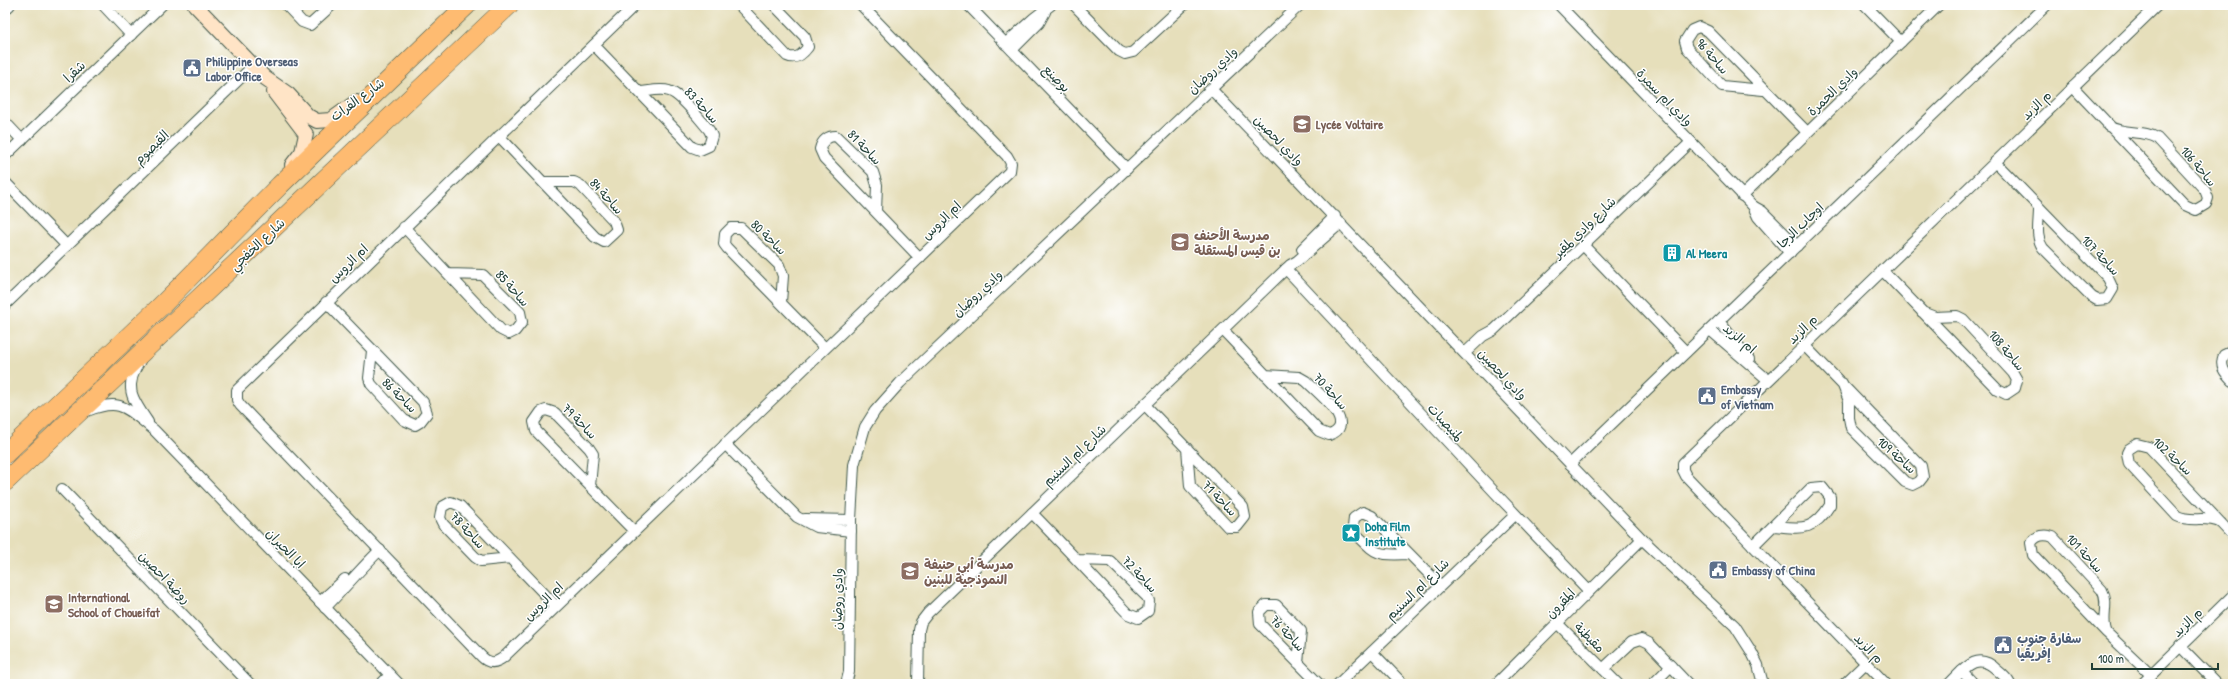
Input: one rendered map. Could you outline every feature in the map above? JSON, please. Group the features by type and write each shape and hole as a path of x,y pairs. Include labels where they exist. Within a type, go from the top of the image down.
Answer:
{"highway":[{"name":"شارع الخفجي","path":"5,454 164,303 280,185 467,5"},
{"name":"شارع الخفجي","path":"5,482 510,5"}],"street":[{"path":"5,10 10,5"},
{"path":"103,5 131,35"},
{"name":"شقرا","path":"5,156 162,5"},
{"name":"شارع الفرات","path":"195,5 265,78 288,94 308,116 317,121 324,122 339,114 381,80 393,75"},
{"path":"286,5 305,24 314,23 328,6"},
{"name":"ام الروس","path":"636,5 326,302 240,386 236,393 237,400 482,657 489,662 500,660 1007,175 1011,169 1011,163 1008,156 861,5"},
{"path":"739,5 787,56 796,58 808,47 806,37 774,5"},
{"name":"بوصنع","path":"968,5 1127,170"},
{"path":"1074,5 1119,51 1126,54 1133,52 1184,5"},
{"name":"وادي روضان","path":"846,684 849,672 850,531 854,465 858,446 865,427 882,402 1300,5"},
{"name":"وادي ام سمرة","path":"1559,5 1742,196 1753,206 1762,211 1793,250"},
{"path":"1865,5 1901,42"},
{"name":"وادي الحمرة","path":"1742,196 1940,5"},
{"name":"اوجاب الرجا","path":"1570,464 2047,5"},
{"name":"م الزبد","path":"1886,684 1686,476 1682,466 1686,458 2158,5"},
{"path":"1008,47 1034,18 1049,7"},
{"name":"ساحة 96","path":"1763,90 1722,86 1687,48 1684,40 1688,34 1698,27 1708,31 1763,90 1807,132"},
{"name":"ساحة 83","path":"594,45 641,92 692,147 700,150 709,146 712,136 709,130 677,96 670,91 661,90 641,92"},
{"name":"القيصوم","path":"5,305 254,66"},
{"name":"شارع الفرات","path":"265,78 270,88 306,134 302,152 288,168 280,185"},
{"name":"ساحة 106","path":"2073,87 2108,126 2188,207 2200,209 2206,204 2208,198 2205,190 2157,138 2151,135 2121,132 2108,126"},
{"name":"وادي لحصين","path":"1211,89 1338,219 1642,539 1735,626 1752,651 1758,665 1763,684"},
{"path":"5,122 22,140"},
{"name":"ساحة 84","path":"499,136 600,241 604,242 614,235 617,230 614,221 580,185 574,182 544,182"},
{"name":"ساحة 81","path":"876,212 877,185 873,172 836,136 831,136 825,139 820,149 821,154 876,212 920,258"},
{"name":"شارع وادي لمقير","path":"1467,356 1488,340 1494,330 1691,142"},
{"name":"ساحة 107","path":"1995,162 2039,210 2110,282 2113,289 2107,299 2097,300 2092,297 2043,248 2039,242 2038,235 2039,210"},
{"path":"5,182 67,246"},
{"name":"شارع ام السنيم","path":"918,684 919,630 924,618 1288,267 1297,261 1338,219"},
{"name":"ساحة 85","path":"404,228 501,330 508,334 520,327 522,322 520,312 483,275 449,274"},
{"name":"ساحة 80","path":"781,302 783,276 779,264 742,228 731,228 725,234 724,244 727,248 825,348"},
{"path":"1583,245 1686,352"},
{"name":"لمنيصبات","path":"1288,267 1515,515 1589,591"},
{"name":"ساحة 108","path":"1882,270 1922,312 1998,390 2006,394 2015,388 2017,380 2013,373 1963,319 1957,316 1935,317 1922,312"},
{"name":"ساحة 86","path":"326,302 423,402 427,413 420,422 415,425 404,420 371,384 369,378 372,351"},
{"name":"ام الزبد","path":"1718,321 1753,366 1768,380"},
{"name":"ساحة 70","path":"1223,330 1264,374 1319,431 1329,435 1339,428 1341,424 1339,416 1306,381 1299,377 1264,374"},
{"name":"ام الزبد","path":"1710,330 1743,360 1753,366"},
{"name":"ساحة 109","path":"1804,345 1842,384 1921,466 1923,477 1919,482 1914,485 1905,482 1855,434 1850,422 1849,401 1842,384"},
{"name":"ابا الحيران","path":"149,346 132,378 131,395 154,430"},
{"path":"2233,351 2224,355 2222,364 2223,370 2233,381"},
{"name":"ابا الحيران","path":"71,419 103,404 119,404 154,430 399,684"},
{"name":"ساحة 71","path":"1145,405 1187,448 1243,507 1245,517 1237,527 1232,528 1224,524 1190,486 1187,448"},
{"name":"ساحة 79","path":"590,486 593,454 555,413 546,410 541,412 534,422 536,431 634,531"},
{"path":"726,444 791,512 816,527 850,531"},
{"name":"ساحة 102","path":"2220,523 2212,519 2186,518 2177,516 2129,464 2126,453 2129,449 2137,444 2149,447 2233,536"},
{"path":"1753,546 1773,526 1811,488 1822,487 1828,494 1830,501 1827,509 1807,528 1796,529 1773,526"},
{"name":"روضة احصين","path":"62,489 250,684"},
{"name":"ساحة 78","path":"510,558 486,561 475,558 443,524 440,518 442,507 450,502 460,506 510,558 556,606"},
{"path":"1408,554 1386,556 1376,553 1354,532 1354,518 1363,512 1372,516 1440,585"},
{"name":"ساحة 72","path":"1032,513 1077,560 1132,617 1142,617 1148,611 1149,601 1147,597 1116,565 1104,560 1077,560"},
{"name":"شارع ام السنيم","path":"1338,684 1515,515"},
{"path":"801,518 851,520"},
{"name":"ساحة 101","path":"2107,633 2104,624 2106,600 2102,590 2053,537 2045,535 2034,538 2031,543 2033,555 2107,633 2151,675"},
{"name":"المقرون","path":"1496,684 1642,539"},
{"path":"322,605 346,587 352,576 380,550"},
{"name":"م الزبد","path":"2142,684 2233,595"},
{"name":"ساحة 76","path":"1298,663 1301,631 1276,605 1266,605 1259,612 1260,624 1298,663 1319,684"},
{"name":"مقيطنة","path":"1558,624 1618,684"},
{"name":"مقيطنة","path":"1603,669 1637,639 1649,643 1688,684"},
{"path":"2180,646 2217,684"},
{"path":"1372,652 1403,684"},
{"path":"1949,684 1974,662 1986,661 2010,684"},
{"path":"1844,684 1866,663"},
{"path":"1653,684 1671,666"},
{"path":"1962,672 1974,684"},
{"path":"381,684 390,675"}],"place":[{"name":"Philippine Overseas Labor Office","path":"192,68"},
{"name":"Lycée Voltaire","path":"1302,124"},
{"name":"مدرسة الأحنف بن قيس المستقلة","path":"1180,242"},
{"name":"Al Meera","path":"1672,253"},
{"name":"Embassy of Vietnam","path":"1707,396"},
{"name":"Doha Film Institute","path":"1351,533"},
{"name":"Embassy of China","path":"1718,570"},
{"name":"مدرسة أبي حنيفة النموذجية للبنين","path":"910,571"},
{"name":"International School of Choueifat","path":"54,604"},
{"name":"سفارة جنوب إفريقيا","path":"2003,645"}]}
